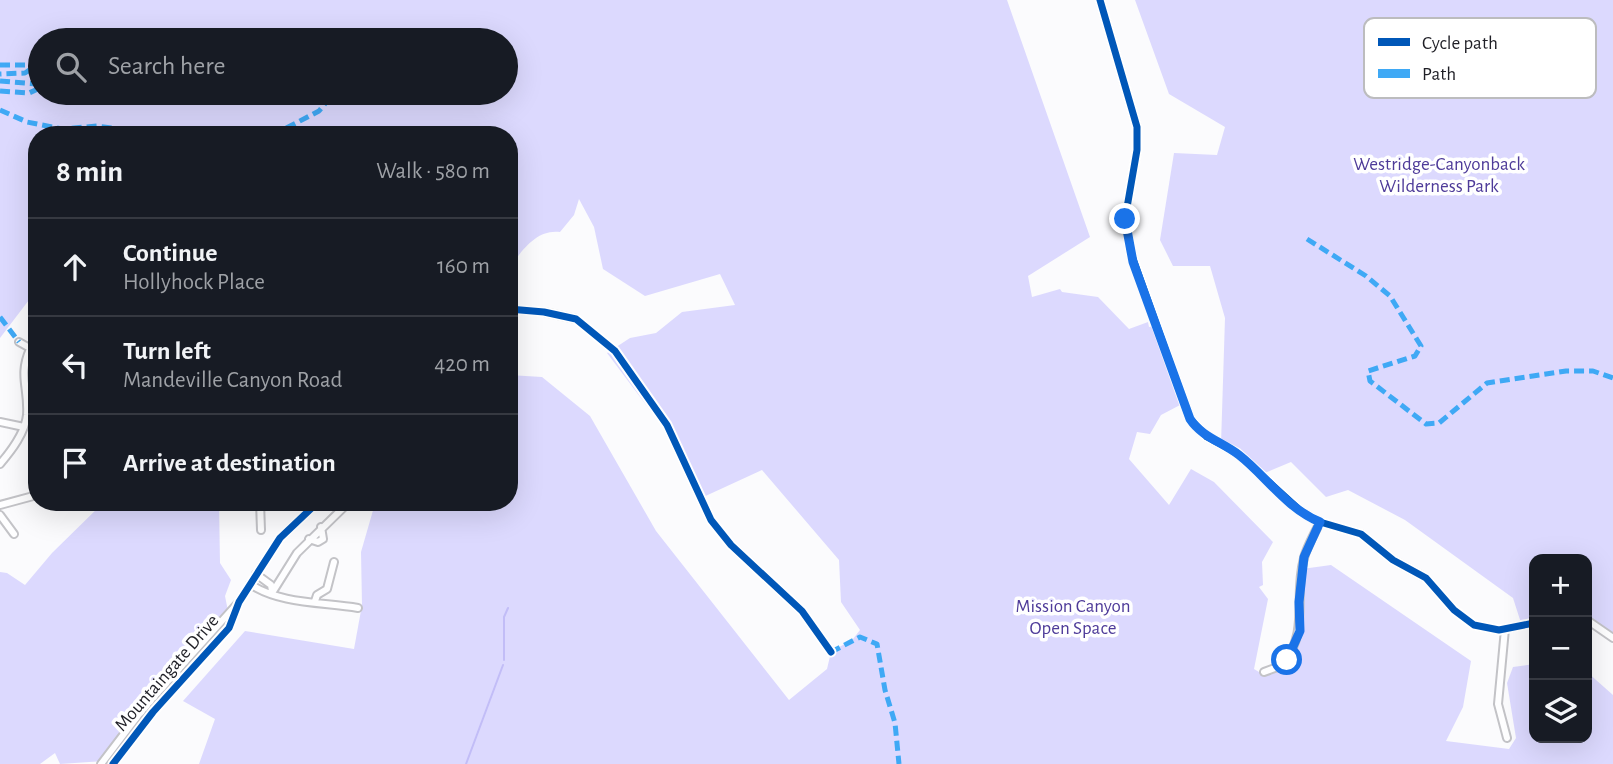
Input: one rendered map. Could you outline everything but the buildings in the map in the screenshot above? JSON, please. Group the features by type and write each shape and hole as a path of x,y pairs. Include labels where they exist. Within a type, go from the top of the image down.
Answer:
{"street":[{"path":"1100,0 1137,127 1137,150 1125,219 1131,253 1183,407 1196,428 1237,453 1292,505 1320,522 1369,538 1393,560 1426,578 1454,610 1474,625 1489,630 1529,624"},
{"path":"518,310 576,319 615,351 667,425 711,520 731,545 802,611 831,652"},
{"path":"19,342 28,347"},
{"path":"0,464 24,427 27,409 22,366 28,357"},
{"path":"0,422 24,427"},
{"path":"0,505 28,497"},
{"path":"260,511 261,530"},
{"name":"Mountaingate Drive","path":"113,764 147,719 229,628 239,602 280,538 308,511"},
{"path":"272,593 282,573 309,539 339,511"},
{"path":"0,515 14,534"},
{"path":"1264,672 1283,665 1300,631 1299,602 1304,557 1320,522"},
{"path":"328,603 327,589 334,562"},
{"path":"256,574 271,585 272,593"},
{"path":"250,584 264,593 272,593 284,599 358,608"},
{"path":"315,601 317,595 327,589"},
{"name":"Mountaingate Drive","path":"102,764 146,705 239,602"},
{"path":"1592,623 1613,638"},
{"path":"1505,629 1498,704 1507,738"}],"green space":[{"name":"Mission Canyon Open Space","path":"0,0 1007,0 1090,237 1028,276 1032,297 1060,289 1062,292 1098,297 1129,329 1148,322 1149,327 1155,326 1182,404 1161,415 1150,434 1137,432 1129,459 1169,505 1191,469 1214,482 1273,542 1262,562 1263,585 1259,587 1268,599 1254,669 1259,672 1278,668 1297,638 1302,569 1331,565 1471,661 1463,707 1446,741 1509,749 1516,738 1507,683 1513,667 1529,665 1529,743 1592,743 1592,676 1613,695 1613,764 199,764 215,719 183,701 245,631 354,649 362,605 361,552 373,511 518,511 518,376 542,377 590,416 656,531 789,700 827,669 831,652 853,639 860,630 841,602 839,560 762,470 699,499 662,426 607,353 630,338 656,333 682,312 735,305 720,274 645,296 603,269 594,227 579,199 574,215 560,232 551,232 537,238 518,257 518,126 28,126 28,301 0,338"},
{"name":"Westridge-Canyonback Wilderness Park","path":"1135,0 1613,0 1613,638 1592,623 1592,554 1529,554 1529,624 1522,626 1513,598 1405,520 1348,490 1326,497 1291,462 1260,475 1221,444 1225,318 1210,266 1173,266 1160,240 1174,153 1217,155 1225,127 1169,94"},
{"path":"95,511 219,511 220,563 231,580 225,596 228,611 146,705 104,761 60,764 55,753 40,764 0,764 0,572 7,573 25,585 52,553"}],"waterway":[{"path":"504,660 504,617 508,608"},
{"path":"466,764 503,665"}],"marked path":[{"path":"0,65 28,65"},
{"path":"0,74 28,71"},
{"path":"0,81 28,83"},
{"path":"0,91 28,93"},
{"path":"290,126 319,111 324,105"},
{"path":"0,110 27,122 47,126"},
{"path":"1307,239 1366,276 1390,296 1421,346 1415,356 1368,371 1370,381 1426,424 1439,423 1487,383 1566,371 1593,371 1613,378"},
{"path":"0,317 19,342"},
{"path":"831,652 860,637 877,644 885,690 895,723 899,764"}],"cycle path":[{"path":"1100,0 1137,127 1137,150 1125,219 1131,253 1190,419 1207,437 1237,453 1303,513 1320,522 1361,534 1393,560 1426,578 1454,610 1474,625 1499,630 1529,624"},
{"path":"518,310 576,319 615,351 667,425 711,520 731,545 802,611 831,652"},
{"path":"113,764 153,712 229,628 239,602 280,538 308,511"}],"route":[{"path":"1125,219 1133,262 1183,407 1190,419 1207,437 1237,453 1303,513 1320,522 1304,557 1299,602 1301,626 1287,660"}]}
